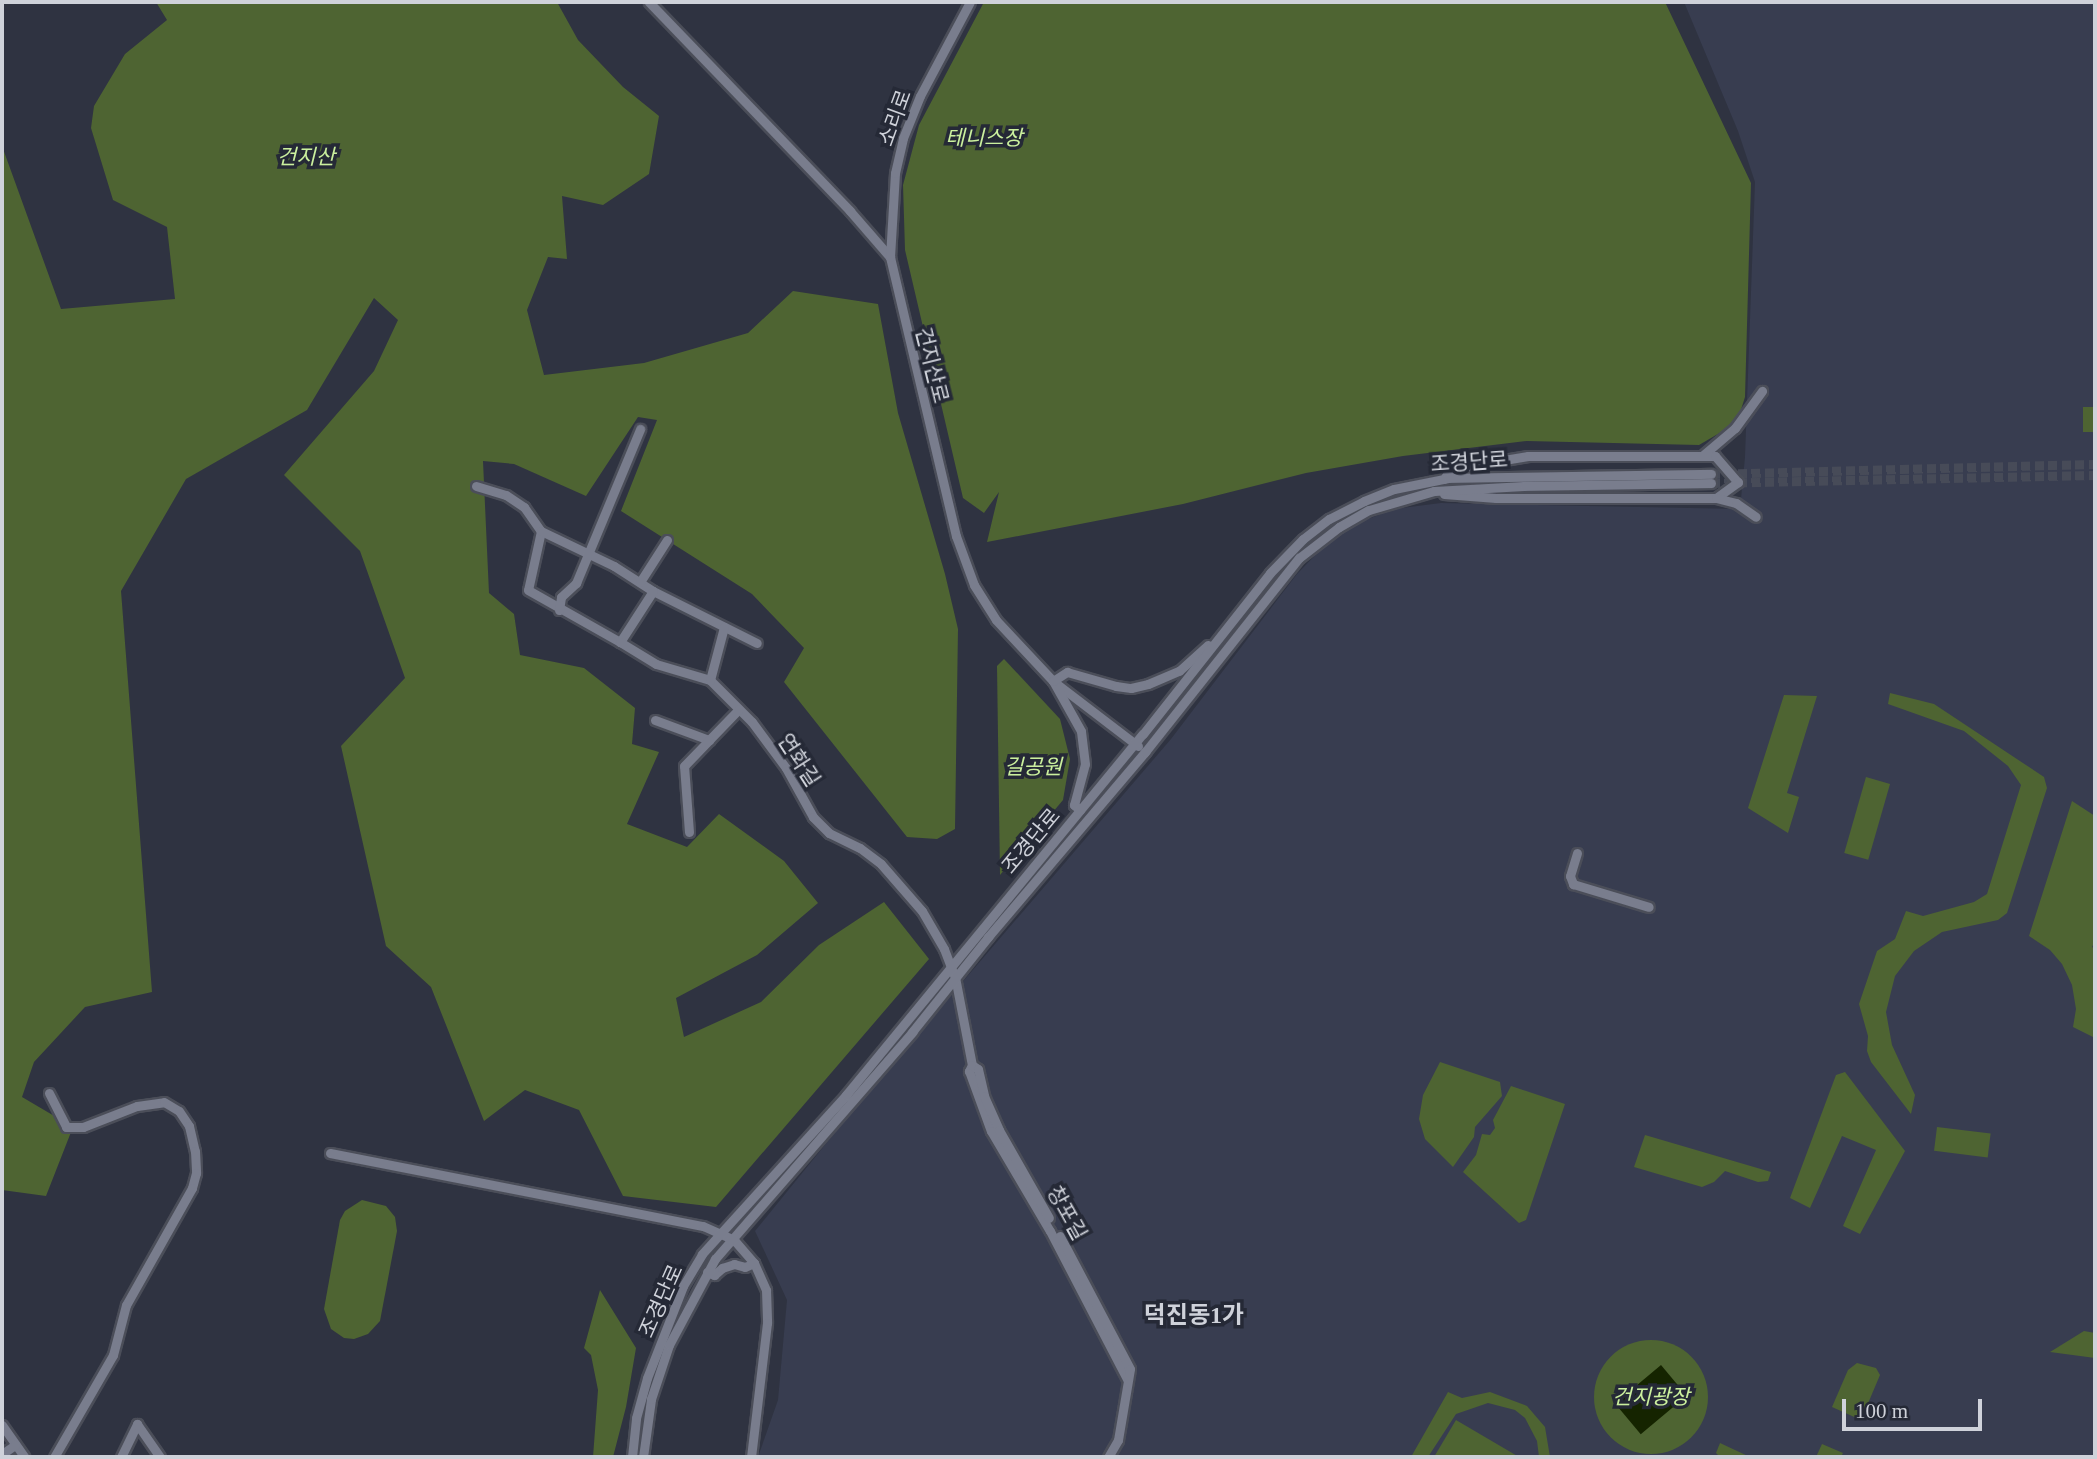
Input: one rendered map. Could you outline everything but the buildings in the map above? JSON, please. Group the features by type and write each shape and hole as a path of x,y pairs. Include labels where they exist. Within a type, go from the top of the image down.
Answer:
{"street":[{"name":"건지산로","path":"649,2 850,211 890,257 943,485 965,565 996,620 1053,681 1145,752"},
{"name":"소리로","path":"890,257 895,173 903,138 920,96 970,2"},
{"path":"1702,456 1735,428 1762,391"},
{"path":"559,610 561,597 576,583 640,429"},
{"path":"1444,480 1450,469 1528,456 1715,456 1738,482 1716,498"},
{"name":"조경단로","path":"632,1457 636,1418 671,1313 683,1286 719,1233 846,1095 950,965 1135,744 1288,553 1329,519 1394,489 1444,480 1529,475 1711,479 1440,490 1369,510 1339,527 1298,558 1145,752 955,977 912,1032 707,1272 669,1345 651,1399 643,1457"},
{"path":"476,486 506,495 524,507 541,531 614,566 653,591 757,643"},
{"path":"1440,490 1444,495 1496,498 1716,498 1736,503 1756,517"},
{"path":"541,531 528,590 656,664 710,680 724,627"},
{"path":"640,583 667,540"},
{"path":"620,642 653,591"},
{"path":"1080,810 1074,805 1085,764 1081,731 1053,681 1067,672 1116,686 1131,688 1148,684 1179,671 1220,635"},
{"name":"연화길","path":"710,680 752,722 786,768 813,817 829,833 860,848 881,864 922,911 955,977"},
{"path":"690,832 684,766 738,710"},
{"path":"656,720 709,740"},
{"path":"1577,853 1570,876 1573,884 1648,908"},
{"name":"창포길","path":"955,977 972,1065 978,1069 984,1096 999,1130 1130,1369 1118,1440 1108,1457"},
{"path":"50,1093 66,1127 83,1127 137,1107 164,1102 179,1111 189,1125 195,1151 196,1173 192,1188 125,1305 108,1366 54,1457"},
{"path":"330,1153 703,1226 734,1240 754,1263 766,1290 767,1324 751,1457"},
{"path":"707,1272 714,1275 722,1268 734,1264 745,1267 754,1263"},
{"path":"121,1457 137,1424 160,1457"},
{"path":"2,1425 24,1457"},
{"path":"2,1454 15,1445"}],"shaded area":[{"path":"1684,2 2095,2 2095,1457 758,1457 778,1400 787,1300 755,1231 863,1098 1171,739 1297,574 1325,545 1350,526 1394,509 1441,503 1740,509 1745,457 1755,182 1738,131"},
{"path":"1661,1365 1687,1396 1641,1434 1615,1404"}],"green space":[{"name":"건지산","path":"156,2 557,2 578,40 623,87 659,116 649,174 603,205 562,196 567,259 548,257 527,310 544,375 644,363 748,333 793,291 878,304 898,413 945,574 958,629 955,829 937,839 907,837 784,682 804,648 752,594 621,511 657,420 638,417 586,496 514,464 483,461 489,593 514,614 520,655 584,668 635,708 632,744 659,752 627,824 687,847 719,814 784,861 818,903 757,955 676,998 684,1037 761,1002 819,945 884,902 929,959 716,1207 623,1196 579,1110 525,1090 484,1121 431,987 386,946 341,746 405,678 360,551 284,475 374,371 398,320 374,298 307,410 186,479 121,591 152,992 85,1007 34,1062 22,1097 73,1127 46,1196 2,1190 2,146 61,309 175,299 167,227 113,200 91,128 94,106 125,54 167,20"},
{"name":"테니스장","path":"984,2 1665,2 1751,183 1745,397 1739,416 1723,431 1699,445 1527,441 1403,456 1306,473 1183,504 987,542 999,492 984,513 963,498 905,250 903,185 919,125"},
{"path":"2083,407 2095,407 2095,432 2083,432"},
{"name":"길공원","path":"1004,659 1060,719 1070,759 1063,800 1000,875 997,666"},
{"path":"1890,693 1934,704 2044,777 2047,788 2007,913 1998,920 1942,932 1914,951 1895,976 1886,1012 1892,1045 1915,1095 1911,1114 1871,1062 1867,1051 1868,1036 1859,1004 1877,951 1895,939 1906,911 1923,916 1974,902 1987,894 2021,785 2008,766 1964,731 1888,704"},
{"path":"1784,695 1817,696 1787,793 1799,797 1788,833 1748,808"},
{"path":"1866,777 1890,784 1868,860 1844,853"},
{"path":"2072,801 2095,816 2095,941 2092,947 2095,949 2095,1038 2073,1027 2076,1009 2072,985 2062,964 2050,950 2029,936"},
{"path":"1440,1062 1500,1082 1502,1096 1475,1127 1474,1137 1453,1167 1425,1139 1419,1119 1423,1095"},
{"path":"1845,1072 1905,1151 1860,1234 1843,1226 1876,1150 1842,1136 1810,1208 1790,1198 1836,1075"},
{"path":"1511,1086 1565,1104 1526,1220 1519,1223 1463,1172 1476,1155 1482,1134 1490,1135 1495,1128 1493,1120"},
{"path":"1937,1127 1991,1134 1988,1157 1934,1151"},
{"path":"1645,1135 1771,1172 1768,1181 1758,1182 1725,1171 1714,1182 1702,1187 1634,1167"},
{"path":"362,1200 386,1206 395,1217 397,1231 380,1321 368,1334 354,1339 344,1338 331,1329 324,1309 340,1220 345,1211"},
{"path":"600,1290 636,1348 626,1407 613,1457 593,1457 598,1390 591,1355 584,1348"},
{"path":"2084,1331 2095,1333 2095,1358 2050,1352"},
{"name":"건지광장","path":"1651,1340 1673,1344 1692,1356 1704,1375 1708,1397 1704,1419 1692,1438 1673,1450 1651,1454 1629,1450 1610,1438 1598,1419 1594,1397 1598,1375 1610,1356 1629,1344"},
{"path":"1857,1363 1876,1368 1880,1375 1861,1420 1832,1407 1848,1370"},
{"path":"1448,1392 1462,1398 1490,1392 1527,1406 1545,1427 1550,1457 1539,1457 1537,1441 1525,1418 1515,1410 1488,1403 1456,1414 1428,1457 1411,1457"},
{"path":"1456,1420 1519,1457 1434,1457"},
{"path":"1720,1443 1750,1457 1720,1457 1716,1453"},
{"path":"1822,1444 1843,1453 1841,1457 1816,1457"}],"tunnel":[{"path":"1711,474 2095,464"},
{"path":"1711,483 2095,475"}],"district":[{"name":"덕진동1가","path":"1194,1316"}]}
